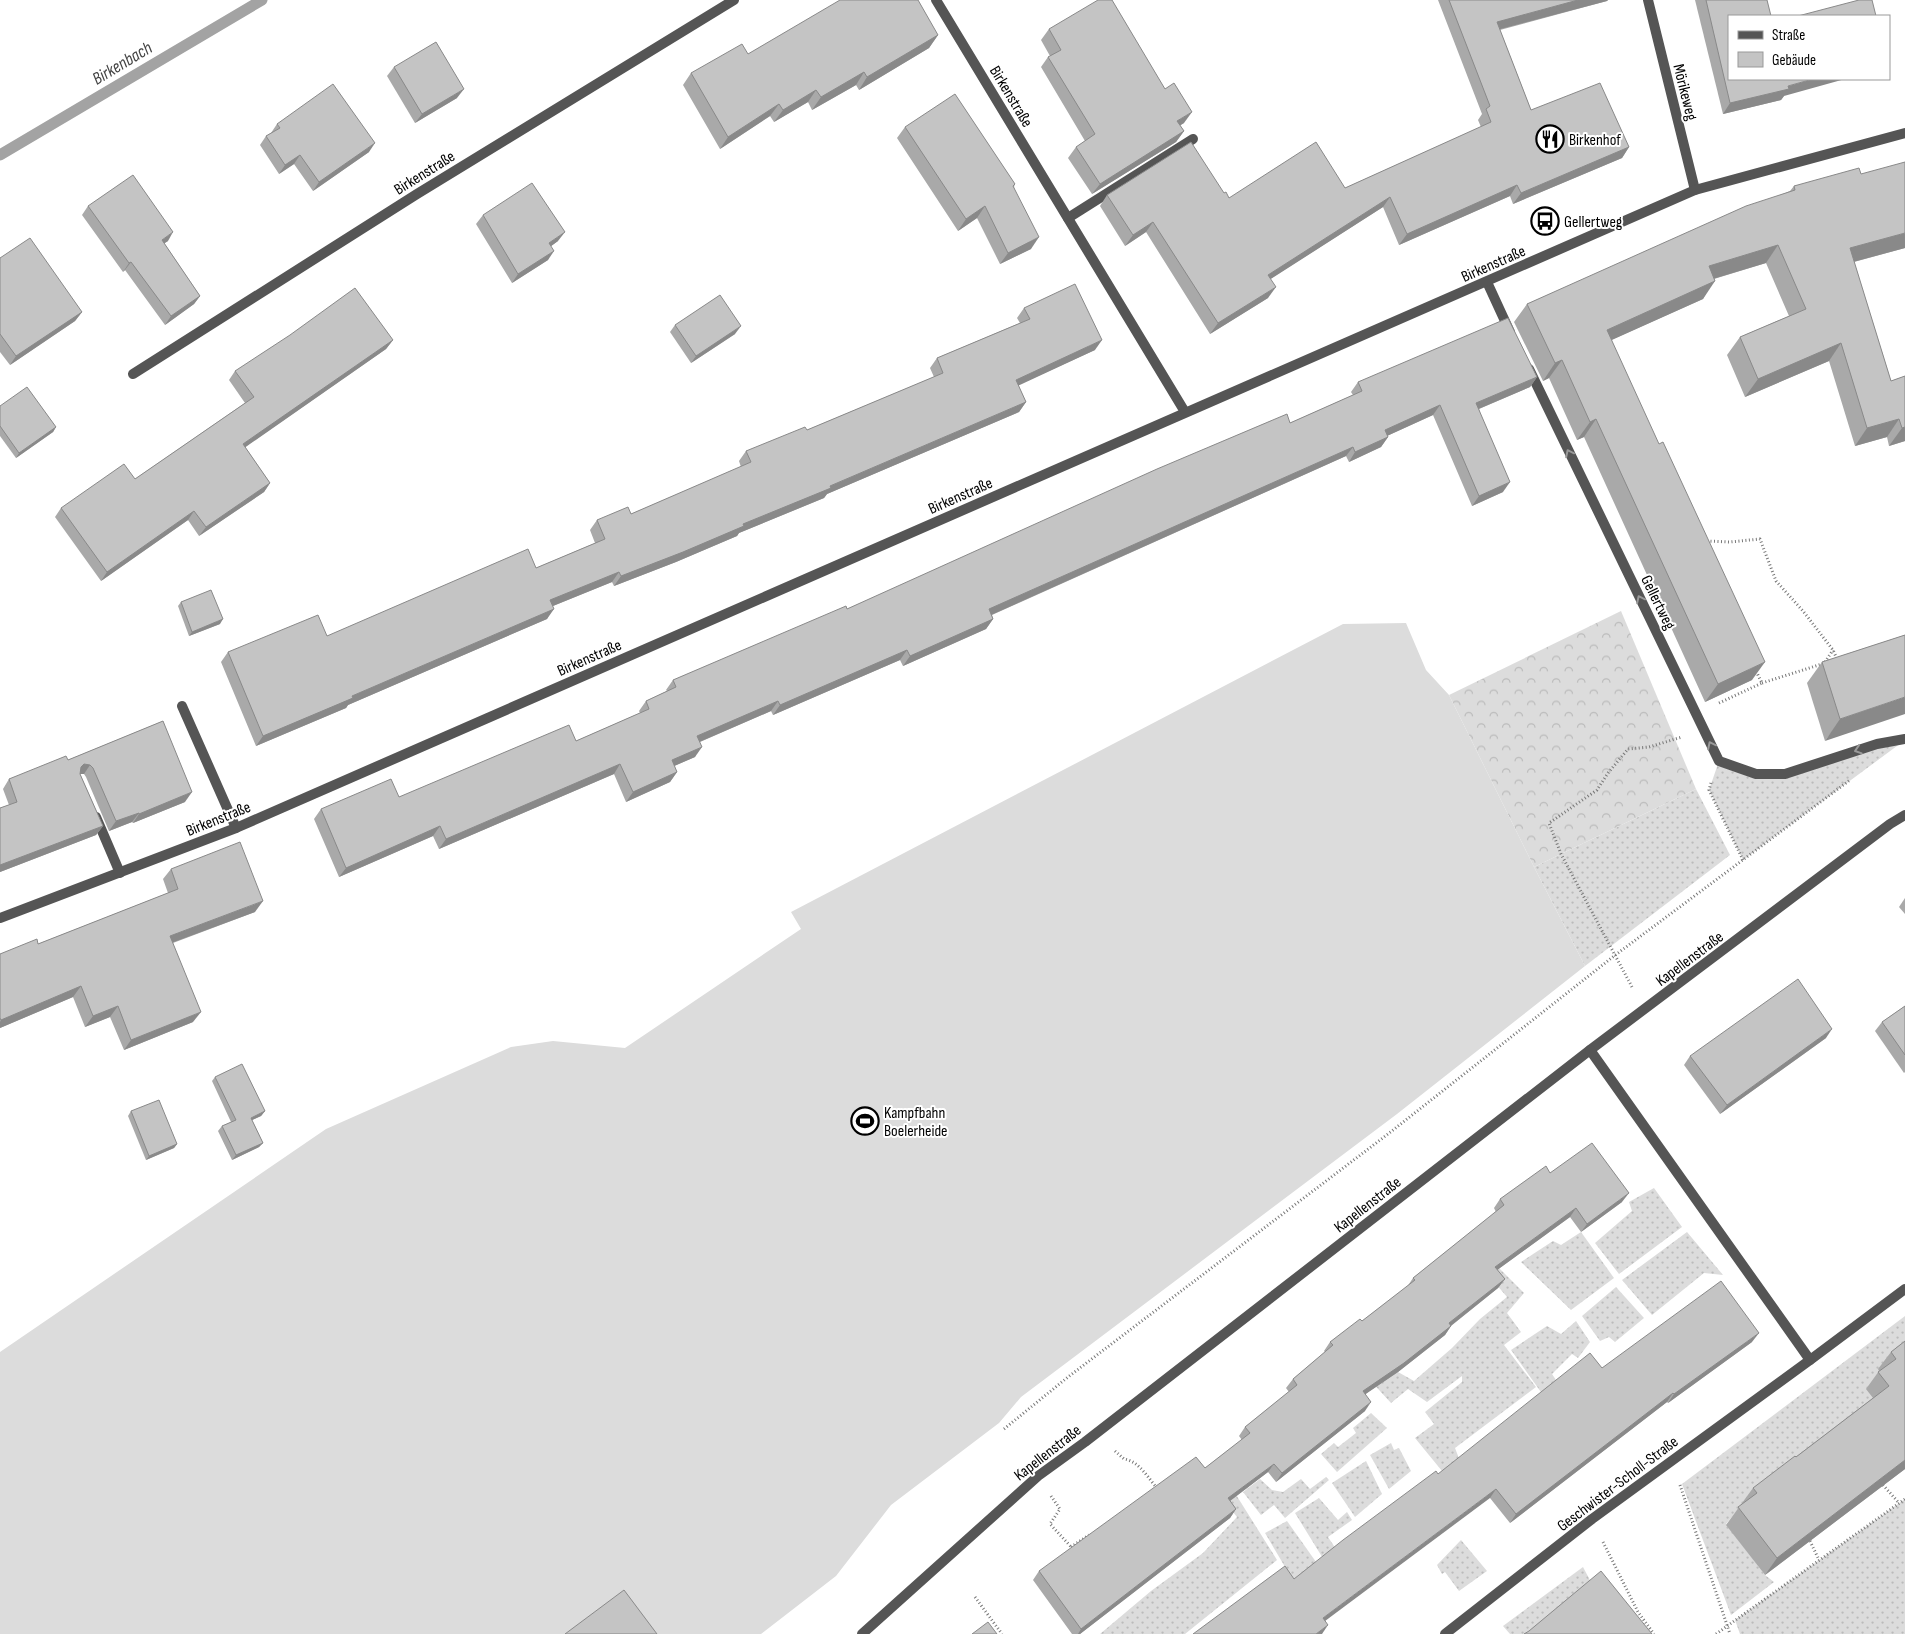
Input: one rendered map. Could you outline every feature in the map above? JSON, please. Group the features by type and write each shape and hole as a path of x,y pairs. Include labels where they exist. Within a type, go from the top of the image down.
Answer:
{"street":[{"name":"Birkenstraße","path":"132,374 417,194 734,0"},
{"name":"Birkenstraße","path":"936,0 1185,412"},
{"name":"Mörikeweg","path":"1648,0 1695,190"},
{"name":"Birkenstraße","path":"0,918 236,828 1695,190 1905,133"},
{"path":"1068,218 1193,139"},
{"path":"1487,282 1517,344"},
{"name":"Gellertweg","path":"1525,362 1719,761"},
{"path":"182,706 236,828"},
{"path":"1719,761 1756,774 1785,774 1877,744 1905,739"},
{"path":"91,805 120,873"},
{"name":"Kapellenstraße","path":"862,1634 1025,1488 1590,1050 1890,824 1905,815"},
{"path":"1590,1050 1810,1360"},
{"name":"Geschwister-Scholl-Straße","path":"1445,1634 1592,1519 1905,1289"}],"path":[{"path":"1704,549 1706,540 1730,542 1760,539 1776,582 1803,611 1833,650 1839,664"},
{"path":"1696,714 1762,684 1825,663 1833,650"},
{"path":"1754,666 1762,684"},
{"path":"1644,1010 1561,854 1549,823 1598,790 1608,773 1628,749 1649,748 1704,730"},
{"path":"1719,761 1709,790 1743,860"},
{"path":"1004,1430 1068,1377 1357,1158 1614,956 1853,778"},
{"path":"1097,1433 1124,1459 1132,1460 1158,1488"},
{"path":"1672,1461 1730,1634"},
{"path":"1883,1485 1899,1504"},
{"path":"1025,1488 1050,1494 1060,1509 1050,1524 1072,1549 1092,1532"},
{"path":"1716,1634 1905,1499"},
{"path":"1592,1519 1638,1612 1654,1634"},
{"path":"1810,1541 1819,1560"},
{"path":"975,1597 1002,1634"},
{"path":"1630,1616 1638,1612"}],"green space":[{"path":"1621,611 1696,789 1534,867 1449,695"},
{"name":"Kampfbahn Boelerheide","path":"1406,623 1426,670 1449,695 1585,966 1397,1114 1021,1397 999,1423 891,1505 836,1576 761,1634 0,1634 0,1352 326,1129 511,1047 553,1041 625,1048 801,929 791,912 1343,624"},
{"path":"1905,740 1743,860 1709,790 1719,761 1756,774 1785,774"},
{"path":"1696,789 1730,855 1585,966 1534,867"},
{"path":"1654,1188 1682,1227 1619,1274 1595,1243 1632,1211 1629,1202"},
{"path":"1581,1232 1614,1278 1571,1310 1521,1262 1553,1241 1561,1245"},
{"path":"1687,1232 1723,1275 1704,1273 1652,1315 1622,1280"},
{"path":"1494,1263 1524,1293 1507,1313 1521,1332 1504,1345 1536,1387 1455,1448 1460,1461 1442,1471 1415,1438 1434,1424 1425,1412 1462,1382 1462,1376 1427,1402 1408,1389 1391,1403 1358,1367 1398,1372 1414,1381 1452,1348 1480,1319 1507,1297 1484,1270"},
{"path":"1616,1287 1644,1318 1615,1342 1609,1337 1600,1341 1582,1316"},
{"path":"1905,1316 1905,1349 1883,1376 1880,1408 1741,1506 1726,1524 1765,1575 1774,1582 1731,1615 1682,1484"},
{"path":"1576,1321 1590,1342 1578,1358 1572,1354 1552,1374 1558,1383 1543,1395 1511,1350 1547,1326 1561,1334"},
{"path":"1371,1413 1387,1428 1337,1472 1321,1454 1334,1443 1338,1447 1356,1433 1353,1428"},
{"path":"1391,1443 1394,1450 1399,1448 1411,1471 1389,1489 1370,1455"},
{"path":"1366,1461 1382,1494 1355,1517 1332,1483"},
{"path":"1326,1477 1329,1480 1285,1518 1274,1505 1261,1515 1243,1492 1260,1479 1272,1490 1283,1492 1301,1479 1310,1489"},
{"path":"1228,1482 1277,1560 1185,1634 1100,1634 1151,1591 1203,1553 1237,1517 1217,1492"},
{"path":"1319,1498 1338,1520 1347,1512 1352,1520 1328,1537 1336,1549 1324,1560 1295,1513"},
{"path":"1905,1499 1905,1634 1740,1634 1735,1620"},
{"path":"1287,1521 1326,1576 1301,1594 1265,1533"},
{"path":"1461,1540 1487,1571 1459,1591 1445,1572 1442,1574 1437,1565"},
{"path":"1583,1567 1592,1584 1541,1634 1510,1634 1503,1626"}],"building":[{"path":"840,0 918,0 938,35 867,77 864,72 821,97 816,90 783,110 779,104 728,137 691,73 742,44 748,54"},
{"path":"1098,0 1112,0 1165,89 1174,83 1192,112 1177,121 1184,131 1100,184 1076,147 1095,134 1048,57 1061,50 1049,29"},
{"path":"1449,0 1578,0 1497,22 1531,110 1600,83 1629,147 1521,193 1517,185 1407,234 1390,197 1268,275 1276,287 1218,323 1153,222 1133,235 1107,195 1191,142 1229,198 1316,142 1345,188 1491,122 1486,109 1490,106"},
{"path":"1706,0 1767,0 1771,15 1728,15 1728,80 1809,80 1788,86 1789,89 1730,103"},
{"path":"1859,0 1872,0 1876,15 1802,15"},
{"path":"436,42 464,89 422,114 394,67"},
{"path":"333,84 375,143 319,182 300,155 285,165 266,136 280,128 277,124"},
{"path":"955,94 1015,184 1013,186 1039,237 1008,253 985,206 966,219 905,127"},
{"path":"1905,162 1905,233 1850,248 1891,381 1905,376 1905,427 1902,428 1899,419 1867,428 1841,343 1758,379 1740,337 1806,309 1778,245 1709,266 1715,281 1607,330 1659,444 1663,442 1765,662 1718,684 1596,419 1590,422 1562,360 1555,363 1527,304 1746,206 1795,190 1794,186 1859,168 1861,174"},
{"path":"133,175 173,232 162,240 200,296 171,316 131,262 129,263 88,206"},
{"path":"532,183 565,232 549,243 554,251 518,274 483,215"},
{"path":"30,238 82,312 16,356 0,334 0,258"},
{"path":"1075,284 1102,340 1016,380 1026,402 830,486 831,488 743,524 744,526 683,552 621,576 619,572 550,600 554,609 263,736 228,652 318,615 327,636 528,549 536,568 605,539 597,520 628,507 631,514 751,462 746,451 805,427 807,430 943,373 937,358 1030,319 1024,308"},
{"path":"355,288 393,340 243,444 270,483 206,527 194,511 107,572 61,508 124,464 135,479 254,397 235,371 290,335"},
{"path":"720,295 741,326 696,356 675,325"},
{"path":"1508,318 1537,377 1476,403 1510,482 1479,496 1440,405 1385,430 1388,437 1355,452 1353,447 989,609 993,619 910,656 907,650 780,705 778,701 697,736 702,747 672,760 677,772 633,792 620,764 446,839 440,826 346,868 321,809 391,779 399,797 569,725 576,741 649,709 646,701 676,687 673,680 846,606 847,609 1157,469 1287,414 1290,423 1362,391 1358,382"},
{"path":"27,387 56,427 19,453 0,426 0,406"},
{"path":"211,590 223,619 192,632 181,602"},
{"path":"1905,635 1905,697 1840,719 1822,662"},
{"path":"163,721 192,792 139,814 116,821 93,768 90,765 84,764 81,767 80,774 103,826 0,865 0,808 17,802 9,779 66,756 68,760"},
{"path":"240,842 263,901 170,936 201,1012 131,1040 118,1006 93,1016 81,986 1,1020 0,954 37,939 38,944 178,889 171,869"},
{"path":"1798,979 1832,1029 1727,1105 1690,1056"},
{"path":"1905,1006 1905,1055 1882,1022"},
{"path":"242,1064 265,1111 251,1118 263,1143 236,1155 222,1126 236,1120 215,1077"},
{"path":"159,1100 177,1144 149,1156 131,1111"},
{"path":"1592,1143 1629,1193 1587,1224 1576,1208 1495,1267 1505,1279 1449,1323 1451,1326 1404,1363 1363,1391 1371,1402 1282,1473 1274,1464 1228,1498 1236,1509 1081,1629 1039,1571 1196,1457 1205,1468 1250,1433 1245,1427 1297,1385 1293,1379 1333,1345 1330,1342 1360,1319 1362,1321 1415,1280 1413,1278 1504,1205 1500,1199 1546,1166 1550,1173"},
{"path":"1721,1281 1759,1333 1673,1393 1516,1514 1496,1489 1323,1618 1328,1625 1316,1634 1193,1634 1285,1566 1294,1579 1436,1471 1438,1474 1590,1353 1602,1368"},
{"path":"1905,1341 1905,1460 1777,1558 1738,1507 1757,1493 1753,1488 1889,1386 1878,1372 1896,1359 1891,1352"},
{"path":"1601,1571 1652,1634 1524,1634 1529,1631"},
{"path":"624,1590 657,1634 565,1634"},
{"path":"988,1622 997,1634 972,1634"}],"waterway":[{"name":"Birkenbach","path":"0,155 262,0"}],"place":[{"name":"Birkenhof","path":"1550,139"},
{"name":"Gellertweg","path":"1545,221"},
{"name":"Kampfbahn Boelerheide","path":"865,1121"}]}
